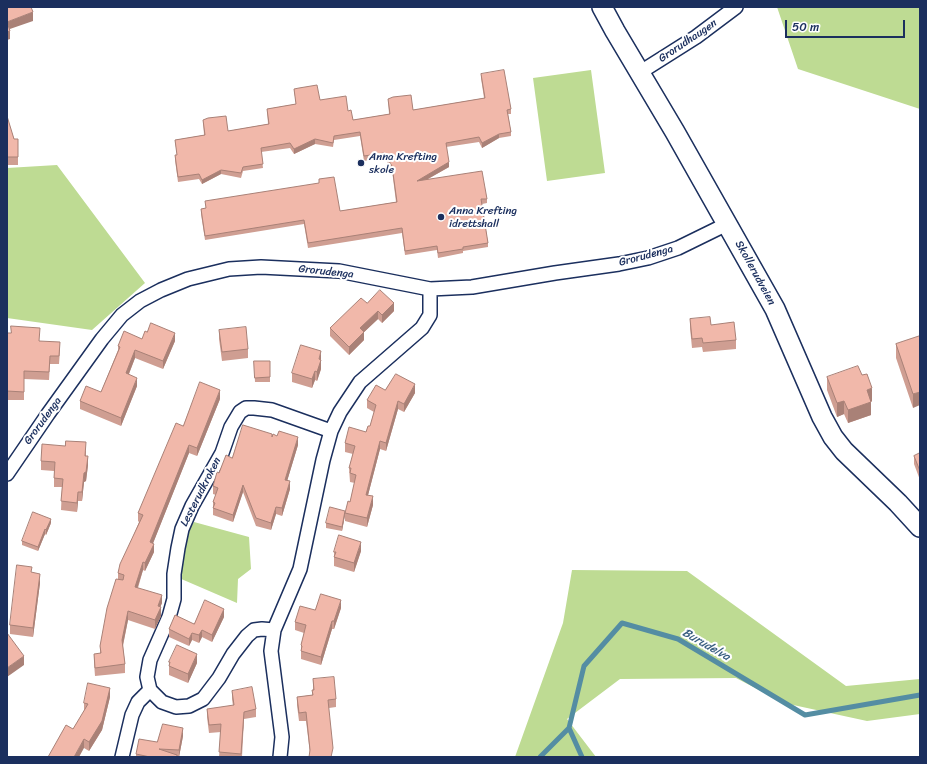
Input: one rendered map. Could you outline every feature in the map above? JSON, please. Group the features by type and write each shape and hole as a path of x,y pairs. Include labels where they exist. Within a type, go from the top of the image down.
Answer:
{"street":[{"name":"Skollerudveien","path":"602,7 639,73 675,132 775,309 822,417 833,437 844,451 898,503 920,527"},
{"name":"Grorudhaugen","path":"639,73 696,37 736,7"},
{"name":"Grorudenga","path":"7,474 48,414 122,315 140,301 161,290 188,279 229,269 261,267 339,271 430,289 472,287 619,264 648,258 678,248 727,224"},
{"path":"280,757 282,737 271,651 274,630 300,570 331,431 340,412 360,382 422,328 430,315 430,289"},
{"name":"Lesterudkroken","path":"150,690 147,677 150,660 169,617 174,599 175,568 182,529 192,506 222,453 231,426 240,412 246,408 272,410 331,431"},
{"path":"122,757 132,715 138,702 150,690 162,702 176,707 189,706 204,699 219,678 233,654 247,636 254,630 274,630"}],"green space":[{"path":"777,7 920,7 920,109 798,69"},
{"path":"591,70 605,173 547,181 533,78"},
{"path":"57,165 145,283 92,330 7,318 7,168"},
{"path":"194,522 249,537 251,569 238,579 237,603 179,578 181,556 185,541"},
{"path":"572,570 687,571 846,686 920,679 920,714 867,721 784,703 736,678 620,679 567,719 596,757 515,757 563,623"}],"building":[{"path":"7,7 31,7 33,12 7,22"},
{"path":"7,22 10,31 7,32"},
{"path":"504,70 511,109 507,110 511,132 499,134 482,143 479,137 446,143 449,162 417,181 482,171 487,199 481,199 488,243 438,253 437,246 405,251 402,228 308,243 304,220 205,236 201,209 206,208 205,201 319,183 319,179 334,177 340,211 397,202 392,166 384,153 364,156 360,132 334,136 333,143 315,139 294,149 290,143 261,148 263,164 243,167 241,173 221,170 202,180 199,174 178,177 175,155 177,155 175,140 205,135 203,120 208,118 226,116 228,131 269,124 267,109 296,104 294,89 317,85 320,100 346,96 348,111 351,110 353,120 390,114 388,99 393,97 411,95 413,110 485,98 481,74"},
{"path":"7,116 14,139 18,139 18,157 7,157"},
{"path":"380,290 394,303 382,315 378,311 360,328 364,332 349,347 330,328 361,298 367,303"},
{"path":"710,317 711,325 734,322 736,340 703,343 702,338 692,339 690,319"},
{"path":"151,323 175,333 163,361 135,350 126,373 137,378 121,418 80,401 86,386 101,392 120,347 118,346 124,331 142,339 145,331 147,332"},
{"path":"11,326 40,328 39,341 60,342 59,356 50,356 49,372 24,371 24,392 7,391 7,333 11,333"},
{"path":"246,327 248,349 222,352 219,330"},
{"path":"920,336 920,392 913,394 896,344"},
{"path":"301,345 321,351 319,359 321,360 317,372 315,371 312,379 292,373"},
{"path":"254,361 270,361 270,377 255,378"},
{"path":"858,366 862,375 867,374 872,388 867,390 871,402 848,410 844,401 837,403 827,377"},
{"path":"396,374 415,384 404,404 398,401 386,443 380,441 366,495 373,496 367,518 345,513 348,501 350,502 356,475 350,473 351,468 349,468 355,446 345,443 349,427 366,432 368,426 370,426 376,405 367,400 376,385 385,390"},
{"path":"200,382 220,390 197,448 189,445 150,542 154,544 145,563 143,562 135,587 162,595 158,606 161,607 155,620 128,611 122,640 125,664 95,668 94,654 101,653 100,646 107,608 116,579 123,580 124,575 118,573 120,564 143,515 138,513 176,423 183,426"},
{"path":"243,425 272,434 272,437 273,434 277,436 279,431 298,437 285,480 290,481 282,508 276,507 271,523 256,518 243,485 233,515 213,508 215,503 213,502 218,488 213,486 217,472 219,473 226,455 232,458"},
{"path":"66,441 86,442 85,456 88,456 86,472 84,473 82,492 78,492 77,503 61,501 63,479 54,478 55,462 41,461 42,444 65,446"},
{"path":"920,453 920,471 914,456"},
{"path":"330,507 345,511 342,527 326,523"},
{"path":"33,512 51,519 46,530 45,529 38,547 22,541"},
{"path":"339,535 361,542 354,563 334,557"},
{"path":"17,565 32,567 31,572 40,574 33,628 10,625"},
{"path":"321,594 341,600 334,621 332,621 321,657 301,651 306,625 295,622 300,606 315,610"},
{"path":"205,600 224,609 212,635 202,630 199,635 192,633 189,639 169,629 175,615 194,624"},
{"path":"7,633 24,656 7,668"},
{"path":"177,645 197,654 188,674 169,666 169,662"},
{"path":"334,677 336,699 328,700 333,748 331,757 309,757 310,750 306,712 299,713 297,697 313,695 313,679"},
{"path":"88,683 110,688 102,721 89,742 84,739 74,757 48,757 66,725 73,729 88,704 84,703"},
{"path":"252,687 256,709 244,712 241,754 219,752 221,724 209,725 207,709 234,705 232,691"},
{"path":"163,724 183,728 179,750 159,749 177,755 177,757 150,757 136,754 139,739 157,742"}],"waterway":[{"name":"Burudelva","path":"582,757 569,728 584,666 622,623 678,639 805,715 920,695"},
{"path":"540,757 569,728"}],"place":[{"name":"Anna Krefting skole","path":"361,163"},
{"name":"Anna Krefting idrettshall","path":"441,217"}]}
